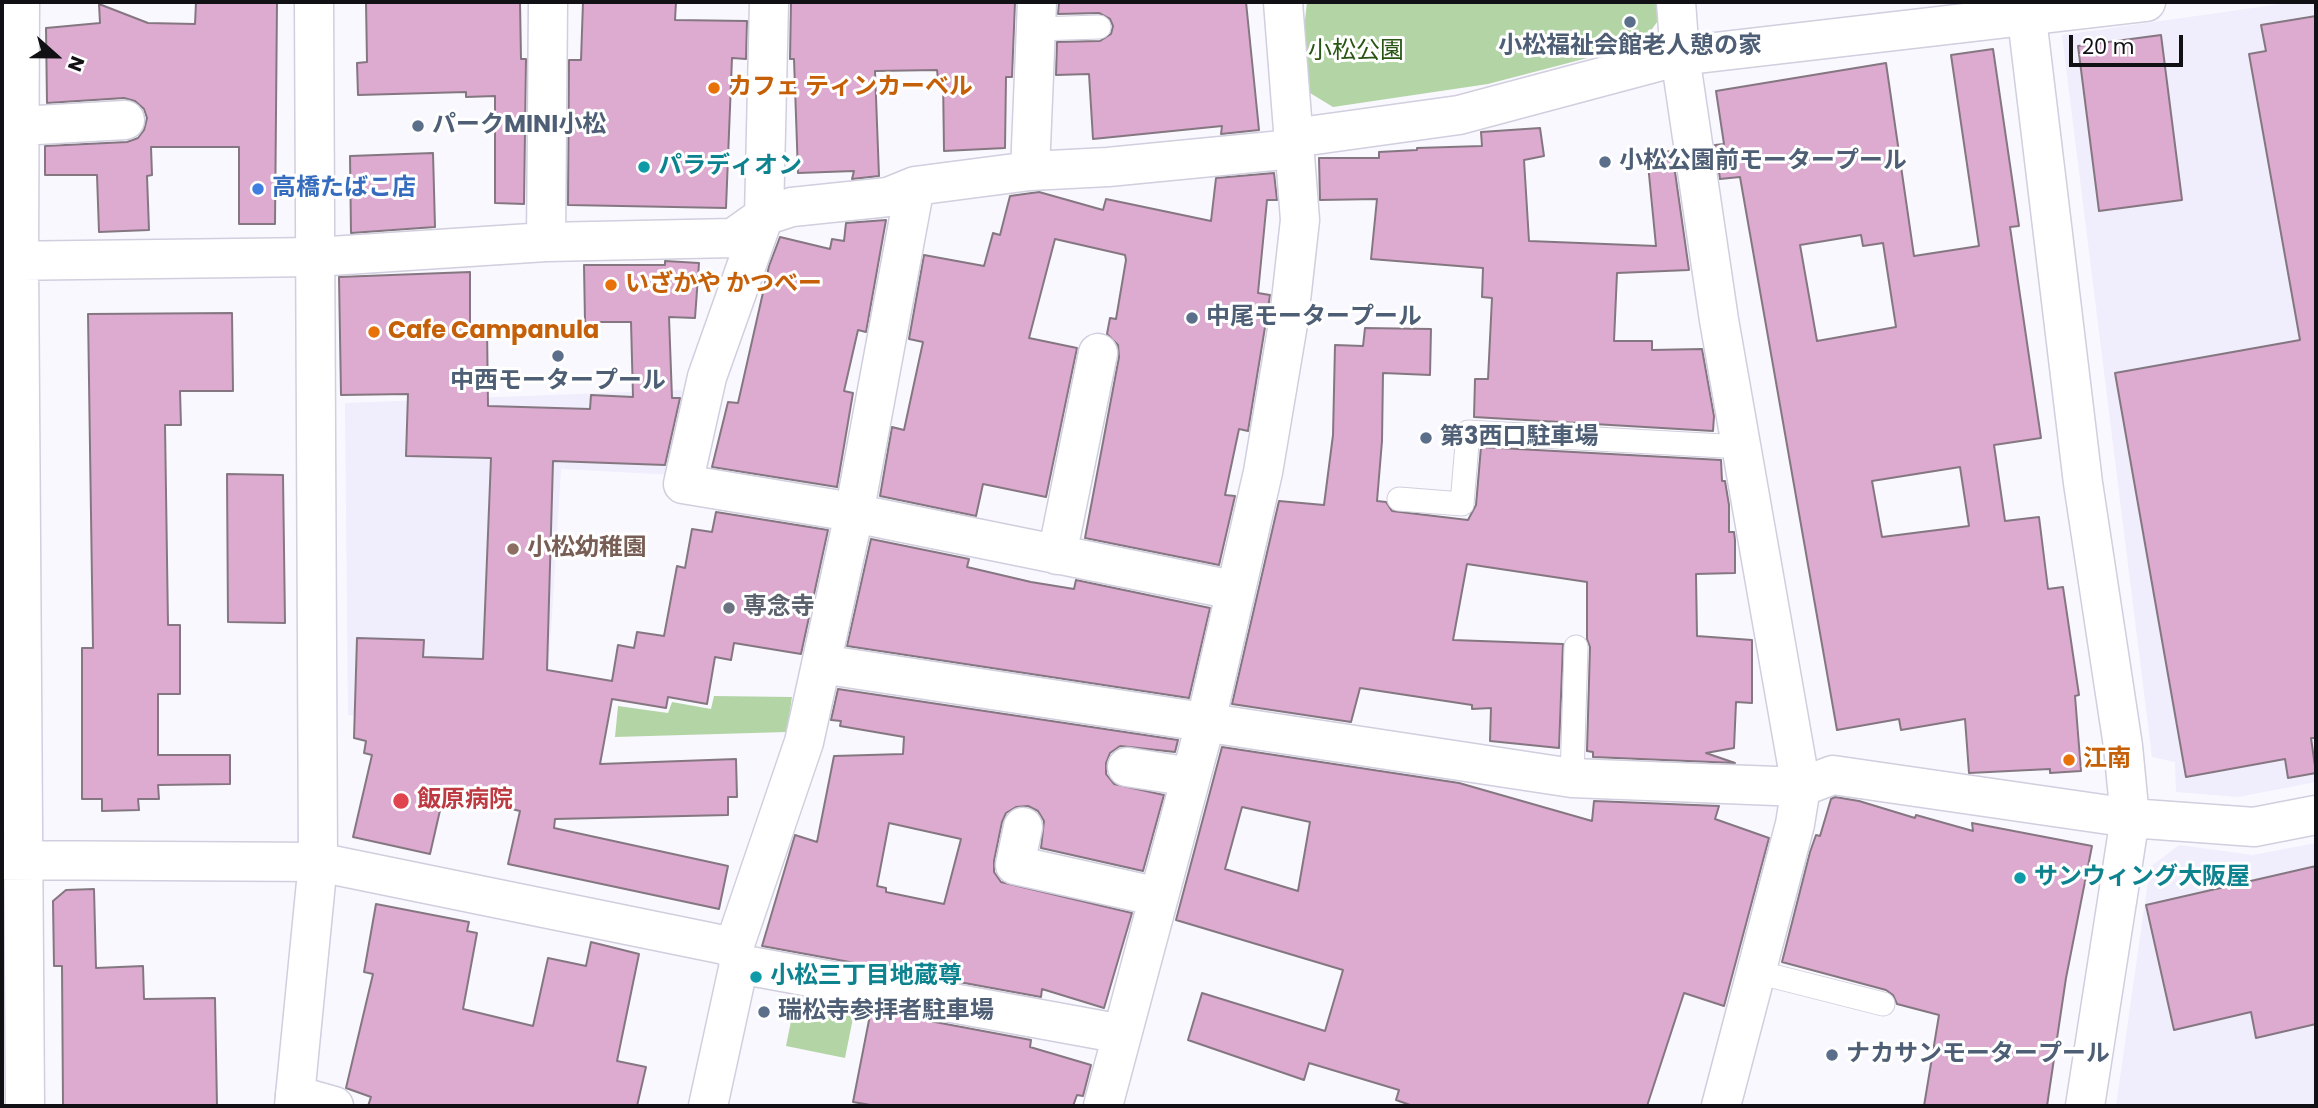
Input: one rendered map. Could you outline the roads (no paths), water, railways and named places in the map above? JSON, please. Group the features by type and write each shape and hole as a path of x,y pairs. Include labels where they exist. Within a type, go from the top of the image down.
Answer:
{"street":[{"path":"20,2 11,62 20,126 10,260 13,860 25,1106"},
{"path":"314,2 318,862 295,1100 334,1106"},
{"path":"546,242 548,2"},
{"path":"769,2 764,216 708,377 683,484 854,514 1233,590"},
{"path":"1103,1106 1206,721 1233,590 1263,472 1289,318 1300,220 1283,2"},
{"path":"1676,2 1680,55 1719,320 1801,787 1795,824 1721,1106"},
{"path":"10,260 315,257 546,242 733,238 764,216 792,207 888,197 915,186 1030,171 1108,167 1293,143 1459,115 1680,55 2026,9 2146,2"},
{"path":"2026,9 2083,483 2123,746 2130,818 2085,1106"},
{"path":"1030,171 1036,15"},
{"path":"20,126 125,120"},
{"path":"708,1106 736,955 804,742 854,514 915,186"},
{"path":"1057,555 1098,353"},
{"path":"821,664 1572,778 1801,787 1833,775 2130,818 2254,827 2316,815"},
{"path":"1128,767 1191,777"},
{"path":"1023,827 1015,865 1159,897"},
{"path":"13,860 318,862 736,955 1122,1034"}],"lane":[{"path":"1036,15 1099,27"},
{"path":"1399,499 1462,504 1468,432 1742,447"},
{"path":"1572,778 1576,647"},
{"path":"1757,972 1883,1004"}],"place":[{"name":"小松福祉会館老人憩の家","path":"1630,22"},
{"name":"カフェ ティンカーベル","path":"714,88"},
{"name":"パークMINI小松","path":"418,126"},
{"name":"小松公園前モータープール","path":"1605,162"},
{"name":"パラディオン","path":"644,167"},
{"name":"高橋たばこ店","path":"258,189"},
{"name":"いざかや かつべー","path":"611,285"},
{"name":"中尾モータープール","path":"1192,318"},
{"name":"Cafe Campanula","path":"374,332"},
{"name":"中西モータープール","path":"558,356"},
{"name":"第3西口駐車場","path":"1426,438"},
{"name":"小松幼稚園","path":"513,549"},
{"name":"専念寺","path":"729,608"},
{"name":"江南","path":"2069,760"},
{"name":"飯原病院","path":"401,801"},
{"name":"サンウィング大阪屋","path":"2020,878"},
{"name":"小松三丁目地蔵尊","path":"756,977"},
{"name":"瑞松寺参拝者駐車場","path":"764,1012"},
{"name":"ナカサンモータープール","path":"1832,1055"}],"park label":[{"name":"小松公園","path":"1356,52"}]}
